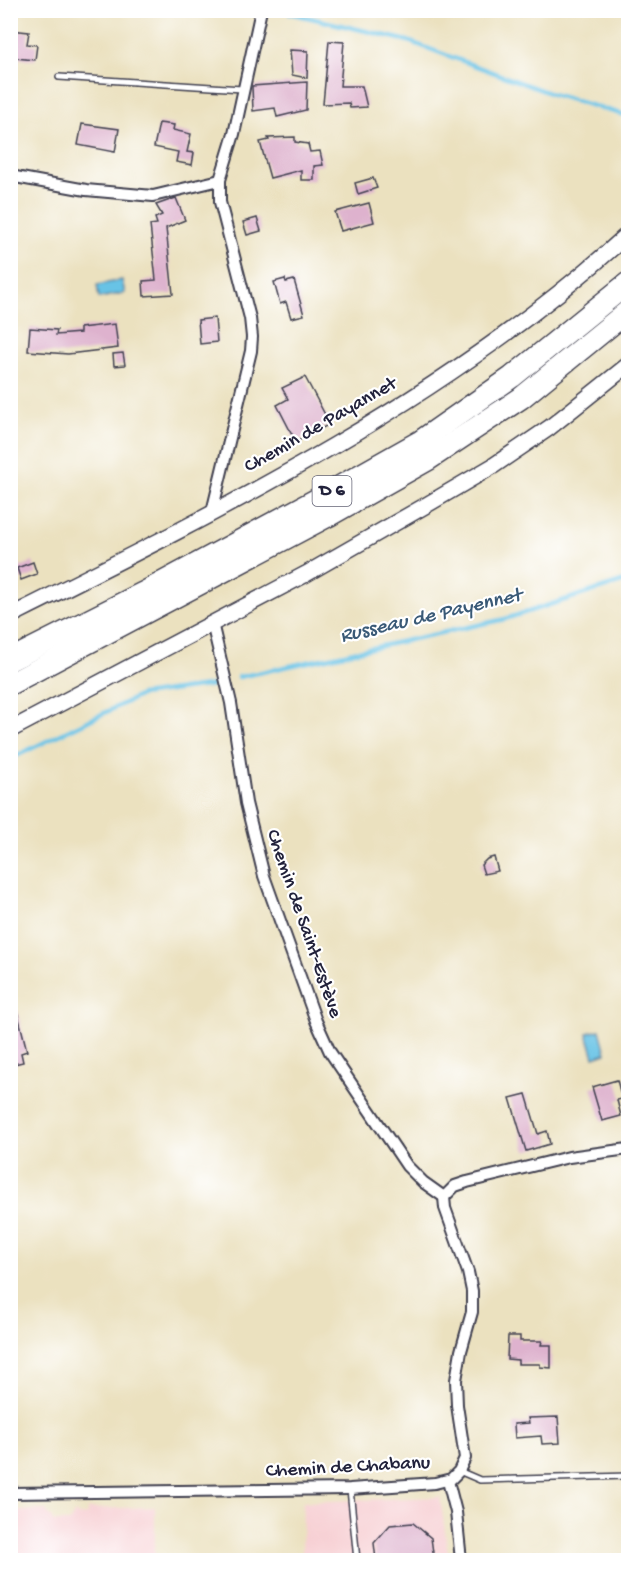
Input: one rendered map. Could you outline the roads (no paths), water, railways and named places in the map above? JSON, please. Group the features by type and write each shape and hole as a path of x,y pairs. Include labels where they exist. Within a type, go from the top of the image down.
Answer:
{"highway":[{"name":"D 6","path":"10,660 183,572 419,442 512,377 628,283"},
{"name":"D 6","path":"10,684 328,516 429,459 521,398 628,311"}],"street":[{"path":"212,512 251,351 252,337 249,316 220,202 220,180 234,134 261,10"},
{"path":"10,176 86,190 153,195 220,180"},
{"name":"Chemin de Payannet","path":"10,616 212,512 356,433 465,363 557,294 628,234"},
{"path":"10,730 306,574 493,466 549,428 628,365"},
{"name":"Chemin de Saint-Estève","path":"212,623 231,703 246,803 264,876 316,1021 330,1052 407,1166 423,1182 444,1197"},
{"path":"444,1197 455,1186 467,1182 569,1157 628,1149"},
{"name":"Chemin de Chabanu","path":"10,1493 350,1489 448,1481 459,1471 465,1458 457,1405 456,1380 472,1312 472,1291 468,1272 443,1202 444,1197"},
{"path":"448,1481 456,1512 461,1560"}],"lane":[{"path":"59,78 242,89"},
{"path":"459,1471 480,1480 628,1476"},
{"path":"350,1489 357,1560"}],"water":[{"path":"122,280 125,293 99,298 97,285"},
{"path":"600,1030 606,1053 594,1057 587,1033"}],"waterway":[{"path":"148,10 250,14"},
{"path":"290,13 408,41 552,94 628,116"},
{"name":"Russeau de Payennet","path":"239,677 505,619 628,580"},
{"name":"Russeau de Payennet","path":"10,759 141,695 214,685"}]}
